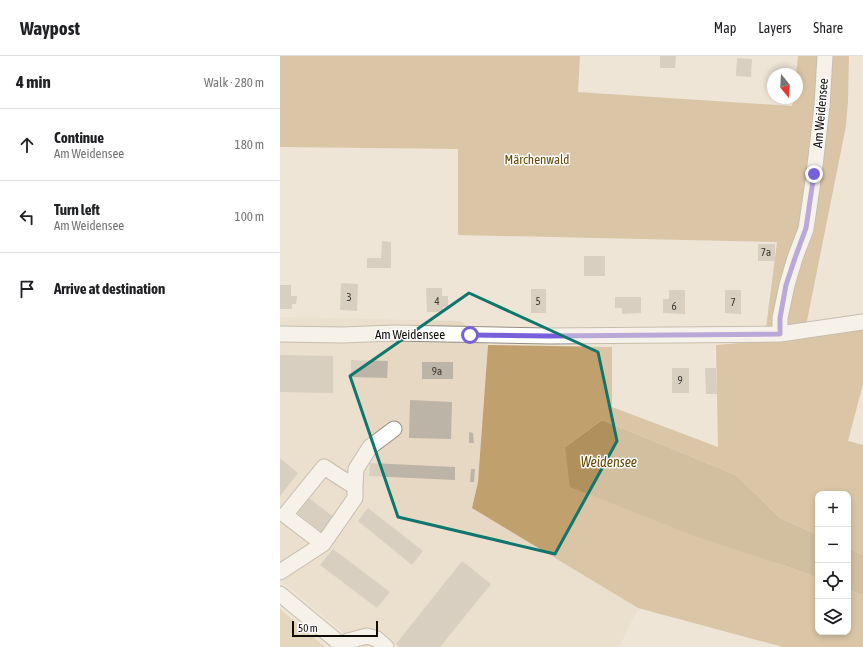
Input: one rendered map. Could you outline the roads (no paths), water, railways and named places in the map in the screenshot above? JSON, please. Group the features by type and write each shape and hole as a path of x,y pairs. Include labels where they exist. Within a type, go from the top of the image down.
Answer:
{"street":[{"name":"Am Weidensee","path":"780,334 780,318 786,285 806,228 821,113 825,56"},
{"name":"Am Weidensee","path":"280,334 343,335 394,333 549,336 780,334 863,322"},
{"path":"280,572 323,544 356,498 356,469 370,447 394,429"},
{"path":"323,544 285,515 324,467 355,487"},
{"path":"280,594 343,646 348,640 366,636 377,640 386,647"}],"water":[{"name":"Weidensee","path":"602,420 736,475 780,518 815,534 815,577 697,537 570,487 565,447"},
{"path":"851,549 863,555 863,595 851,591"}],"park label":[{"name":"Märchenwald","path":"537,159"}]}
